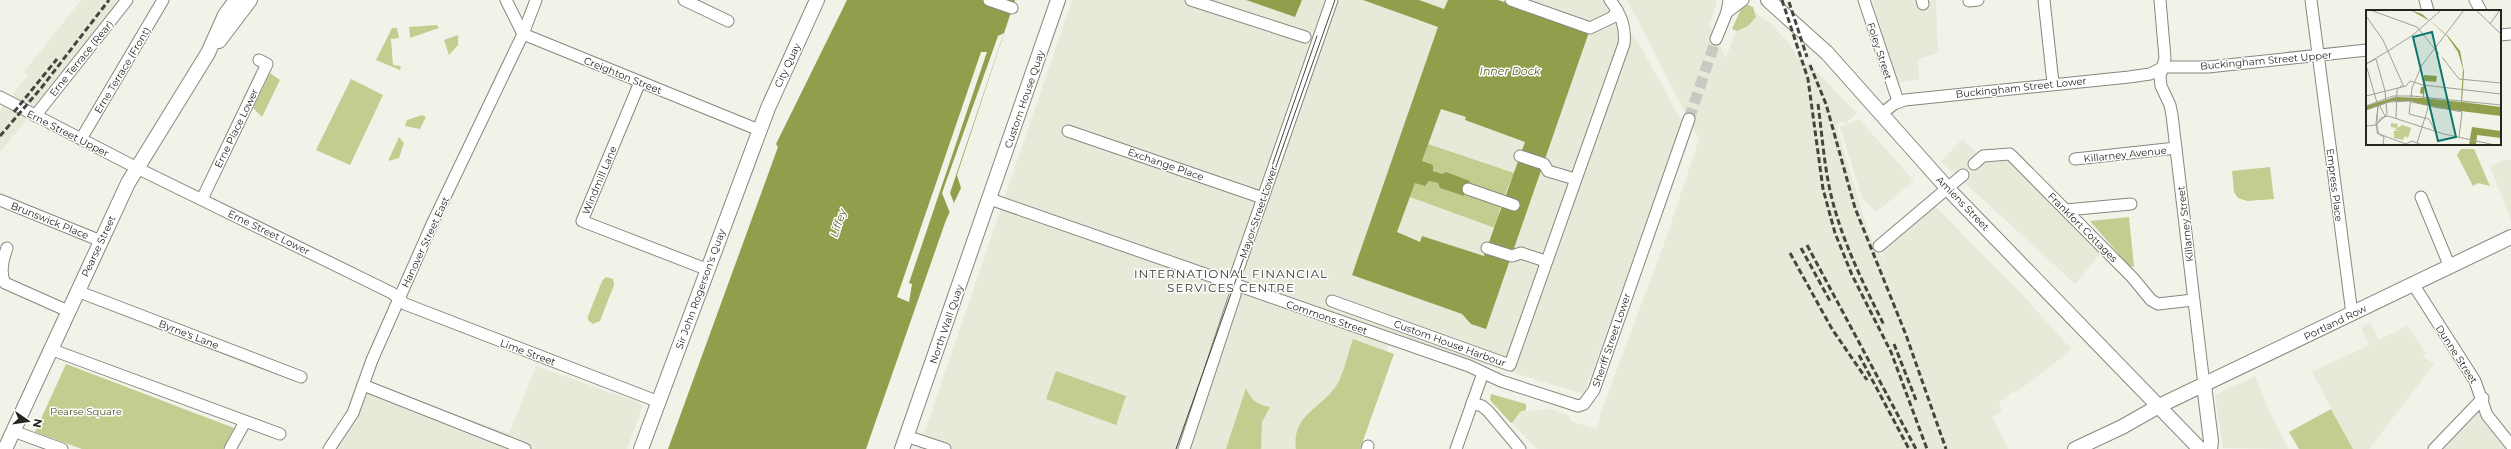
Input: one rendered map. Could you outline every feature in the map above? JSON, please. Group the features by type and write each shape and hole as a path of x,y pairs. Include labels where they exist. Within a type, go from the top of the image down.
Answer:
{"main road":[{"name":"Pearse Street","path":"208,53 225,15 236,0"},
{"name":"Pearse Street","path":"5,449 77,291 137,168 208,53 250,0"},
{"name":"Custom House Quay","path":"990,199 1058,0"},
{"name":"Amiens Street","path":"1768,0 1827,53 1949,190 2159,406 2194,447"},
{"name":"City Quay","path":"759,130 814,4"},
{"name":"Sir John Rogerson's Quay","path":"641,449 706,269 759,130"},
{"name":"North Wall Quay","path":"904,443 990,199"},
{"name":"Portland Row","path":"2075,449 2122,427 2159,406 2511,237"},
{"path":"2204,385 2211,441 2210,449"}],"street":[{"name":"Erne Terrace (Rear)","path":"35,116 127,0"},
{"name":"Erne Terrace (Front)","path":"81,139 163,0"},
{"path":"506,0 523,34"},
{"name":"Hanover Street East","path":"329,449 347,424 399,300 523,34 536,0"},
{"path":"684,0 728,21"},
{"path":"989,0 1012,8"},
{"path":"1191,0 1305,38"},
{"name":"Mayor Street Lower","path":"1184,449 1236,295 1236,275 1332,0"},
{"path":"1511,0 1590,28 1613,17 1617,10"},
{"name":"Custom House Harbour","path":"1332,301 1510,365 1545,261 1624,44 1625,31 1617,10 1610,0"},
{"path":"1716,39 1727,12 1729,0"},
{"path":"1727,12 1743,0"},
{"name":"Foley Street","path":"1864,0 1898,102"},
{"path":"1969,0 1978,0"},
{"path":"2044,0 2053,83"},
{"name":"Killarney Street","path":"2160,0 2164,67 2160,77 2161,86 2170,105 2204,385"},
{"name":"Empress Place","path":"2311,0 2352,314"},
{"path":"2425,0 2428,10"},
{"path":"2475,0 2480,10"},
{"name":"Creighton Street","path":"523,34 759,130"},
{"path":"2501,35 2511,34"},
{"name":"Buckingham Street Upper","path":"2164,67 2208,67 2366,50"},
{"name":"Erne Place Lower","path":"202,199 266,64 259,60"},
{"name":"Buckingham Street Lower","path":"1881,114 1898,102 2053,83 2150,74 2164,67"},
{"name":"Windmill Lane","path":"640,82 582,221 706,269"},
{"name":"Erne Street Upper","path":"0,97 137,168"},
{"name":"Sheriff Street Lower","path":"1483,373 1570,404 1584,404 1590,398 1689,119"},
{"name":"Exchange Place","path":"1068,131 1263,198"},
{"name":"Killarney Avenue","path":"2075,159 2176,148"},
{"name":"Frankfort Cottages","path":"1974,164 1982,156 2010,154 2132,277 2151,300 2158,304 2194,300"},
{"path":"1520,156 1544,164 1548,171 1575,179"},
{"name":"Erne Street Lower","path":"137,168 392,293 399,300"},
{"path":"1879,246 1949,190 1963,175"},
{"path":"1468,189 1514,205"},
{"path":"2421,197 2450,267"},
{"name":"Commons Street","path":"990,199 1455,361 1483,373"},
{"name":"Brunswick Place","path":"0,200 101,241"},
{"path":"2066,210 2131,204"},
{"path":"7,248 1,268 2,280 5,284 68,311"},
{"path":"1487,248 1512,256 1521,253 1545,261"},
{"name":"Dunne Street","path":"2413,284 2476,381 2483,398 2487,415 2511,445"},
{"name":"Byrne's Lane","path":"77,291 301,377"},
{"name":"Lime Street","path":"399,300 405,304 659,402"},
{"path":"50,349 280,434"},
{"path":"1456,449 1483,373"},
{"path":"363,385 525,449"},
{"path":"2434,449 2483,398"},
{"path":"1472,403 1482,406 1488,411 1520,449"},
{"path":"230,449 245,422"},
{"path":"13,431 62,449"},
{"path":"904,443 945,449"}],"shaded area":[{"path":"81,0 123,0 0,152 0,110 28,75 24,72"},
{"name":"INTERNATIONAL FINANCIAL SERVICES CENTRE","path":"1072,0 1604,0 1616,17 1638,42 1683,123 1584,394 1399,339 1388,346 1352,449 919,449"},
{"path":"1627,0 1715,0 1717,3 1709,25 1726,58 1742,14 1750,9 1770,23 1788,42 1796,55 1821,76 1857,113 1845,124 1842,121 1836,125 1867,227 1873,243 1887,265 1881,250 1935,206 2019,291 2071,349 2015,393 2013,391 1999,403 2002,412 1992,417 2008,449 1537,449 1512,423 1520,412 1551,409 1569,416 1571,421 1597,429 1601,412 1665,241 1699,139"},
{"path":"1873,0 1936,0 1938,53 1918,59 1919,79 1892,84"},
{"path":"1859,119 1914,181 1876,212 1862,198 1840,127"},
{"path":"1962,139 1983,159 2012,159 2103,251 2075,284 1941,161"},
{"path":"2506,159 2511,160 2511,221 2490,166"},
{"path":"2370,322 2379,340 2407,326 2426,353 2423,356 2434,364 2369,449 2353,449 2312,372 2369,345 2361,327"},
{"path":"536,366 640,403 642,408 627,449 327,449 368,386 509,433"},
{"path":"2255,376 2274,421 2288,449 2223,448 2215,395"},
{"path":"2483,407 2508,449 2440,449 2437,446"}],"green space":[{"path":"1746,4 1753,7 1756,17 1748,26 1737,31 1732,29 1741,9"},
{"path":"437,25 439,28 410,38 409,27"},
{"path":"392,28 397,28 399,38 391,39 393,65 401,66 400,70 376,60"},
{"path":"458,35 458,45 449,55 444,40"},
{"path":"270,73 280,80 262,117 253,108"},
{"path":"351,79 383,95 350,165 316,150"},
{"path":"422,115 426,117 420,129 405,126 407,120"},
{"path":"399,137 404,143 399,158 388,161"},
{"path":"1428,144 1514,173 1502,201 1495,228 1410,197 1415,182 1429,181 1438,183 1441,188 1464,196 1467,193 1438,174 1422,161"},
{"path":"2461,149 2474,149 2490,186 2478,183 2473,186 2457,155"},
{"path":"2270,167 2274,199 2247,201 2238,198 2234,192 2232,171"},
{"path":"2129,217 2134,267 2129,266 2090,221"},
{"path":"606,277 613,279 614,285 600,321 593,324 588,320 588,316 602,281"},
{"path":"1353,339 1394,354 1360,449 1296,449 1296,437 1299,427 1310,412 1326,398 1339,381"},
{"name":"Pearse Square","path":"66,364 234,428 223,449 82,449 35,432"},
{"path":"1056,371 1126,396 1116,425 1046,399"},
{"path":"1246,388 1250,396 1255,401 1261,405 1270,407 1262,422 1261,449 1226,449"},
{"path":"1491,394 1526,404 1526,410 1520,412 1512,423 1490,400"},
{"path":"2331,409 2353,449 2299,449 2289,432"}],"water":[{"name":"Liffey","path":"847,0 1015,0 957,175 961,188 946,220 866,449 668,449 778,147 776,144"},
{"path":"1246,0 1302,0 1295,17"},
{"name":"Inner Dock","path":"1363,0 1419,0 1444,9 1448,0 1498,0 1587,31 1588,35 1486,329 1471,324 1462,314 1352,275 1438,27","holes":["1441,109 1466,117 1465,120 1525,142 1484,256 1422,236 1420,242 1397,232 1415,183 1425,186 1429,181 1438,183 1440,188 1464,196 1470,181 1446,172 1442,174 1433,171 1433,165 1422,161"]}],"pier":[{"path":"1004,33 950,193 954,203 950,213 942,193 998,36"},
{"path":"981,52 987,52 909,283 912,284 909,302 897,297"}],"tunnel":[{"path":"1689,119 1716,39"}],"tram line":[{"path":"1176,449 1335,0"},
{"path":"1262,195 1317,36"}],"railway":[{"path":"0,136 42,87 109,0"},
{"path":"1782,0 1808,79 1823,189 1835,233 1852,275 1891,352 1927,449"},
{"path":"1789,2 1807,57"},
{"path":"14,112 57,59"},
{"path":"1810,65 1826,104 1855,208 1906,335 1946,449"},
{"path":"1818,104 1823,150 1831,195 1841,229 1854,262 1884,325"},
{"path":"1807,245 1916,449"},
{"path":"1801,248 1830,301"},
{"path":"1790,253 1832,329 1867,380"},
{"path":"1894,344 1916,400"},
{"path":"1859,355 1909,449"}],"district":[{"name":"INTERNATIONAL FINANCIAL SERVICES CENTRE","path":"1231,281"}]}
